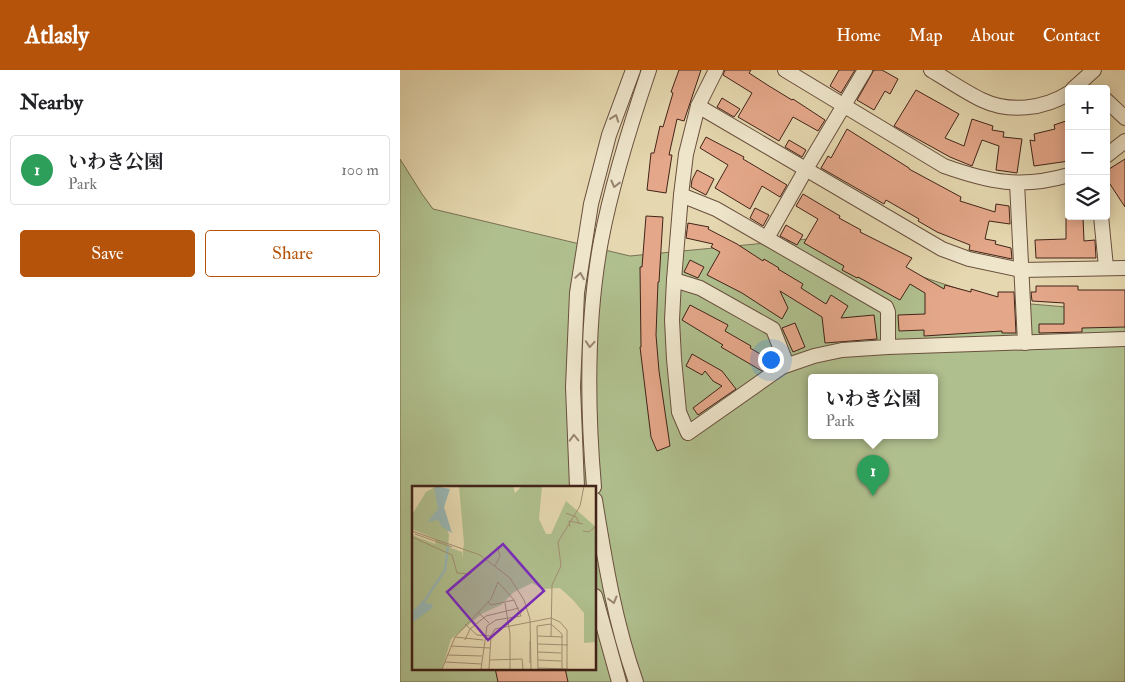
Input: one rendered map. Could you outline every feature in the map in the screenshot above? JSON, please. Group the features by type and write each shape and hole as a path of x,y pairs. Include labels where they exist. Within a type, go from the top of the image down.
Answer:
{"street":[{"path":"577,486 573,387 578,293 591,204 609,135 633,70"},
{"path":"594,486 588,387 594,294 601,241 625,142 649,70"},
{"path":"716,70 698,106 686,154 674,280 672,320 674,359 679,412 688,433 787,366 814,356 842,350 888,347 1125,339"},
{"path":"785,70 944,166 971,176 1017,183 1047,181 1065,176"},
{"path":"767,238 865,70"},
{"path":"931,70 983,101 1007,108 1039,106 1065,95"},
{"path":"1110,104 1125,118"},
{"path":"698,106 942,248 969,259 1021,270 1125,268"},
{"path":"1110,153 1125,141"},
{"path":"1017,183 1025,343"},
{"path":"681,195 716,209 886,307 888,312 888,347"},
{"path":"1101,220 1106,268"},
{"path":"674,280 700,288 773,329 787,366"},
{"path":"596,512 601,573 610,589 636,682"},
{"path":"596,600 619,682"}],"green space":[{"path":"400,159 433,209 630,256 808,239 995,301 1090,309 1125,308 1125,682 400,682"}],"building":[{"path":"679,70 701,70 684,121 677,119 669,155 672,155 666,193 647,190 651,153 654,153 660,126 663,127 673,93 671,92"},
{"path":"725,70 751,70 749,73 825,120 818,131 793,117 779,141 738,117 752,93 723,75"},
{"path":"839,70 855,70 841,93 830,86"},
{"path":"874,70 882,70 898,79 890,94 885,91 874,110 857,100"},
{"path":"916,90 959,114 945,138 964,146 972,119 993,126 992,130 1004,132 1003,137 1022,139 1017,173 996,170 999,146 982,140 972,166 950,157 894,126"},
{"path":"722,98 740,109 734,117 717,107"},
{"path":"1065,121 1065,162 1034,166 1030,140 1035,141 1034,134 1055,129 1054,125"},
{"path":"847,129 909,169 961,197 960,201 995,212 996,204 1009,206 1010,224 989,221 985,239 996,241 995,244 1011,248 1012,259 969,250 970,245 937,232 886,200 884,204 821,168 828,156 831,158"},
{"path":"706,137 744,157 743,159 787,185 780,197 762,186 750,209 715,188 728,165 700,148"},
{"path":"789,140 806,150 802,157 785,147"},
{"path":"1125,159 1125,207 1110,184 1110,168"},
{"path":"697,170 714,179 706,195 691,187"},
{"path":"803,194 861,230 860,232 912,258 906,267 944,289 945,285 971,292 971,289 998,297 998,292 1014,292 1016,333 1002,333 1002,331 924,336 924,330 899,331 898,315 925,314 925,293 910,284 900,300 842,270 844,266 804,243 818,219 796,206"},
{"path":"755,208 769,215 763,226 750,218"},
{"path":"646,216 663,217 656,335 659,371 670,446 657,451 651,437 640,347 640,267 642,267"},
{"path":"1066,220 1083,220 1084,241 1095,240 1096,258 1036,258 1035,240 1066,239"},
{"path":"688,223 709,227 708,229 737,244 763,261 764,259 803,284 801,288 826,304 831,295 848,306 841,318 874,315 877,339 825,343 822,317 780,291 788,308 782,319 742,293 707,275 720,252 711,247 713,244 686,238"},
{"path":"786,225 803,235 797,245 780,236"},
{"path":"690,260 704,267 698,278 684,272"},
{"path":"1036,286 1078,286 1078,290 1125,290 1125,327 1082,328 1082,332 1039,333 1039,324 1064,324 1064,303 1032,301 1031,292 1036,292"},
{"path":"690,305 728,325 725,331 769,359 762,371 721,347 723,345 682,320"},
{"path":"795,323 805,347 793,352 782,328"},
{"path":"692,354 722,371 736,389 698,415 693,408 722,386 713,381 705,371 702,375 686,366"},
{"path":"495,670 565,670 568,682 498,682"}],"place":[{"name":"いわき公園","path":"873,496"}]}
